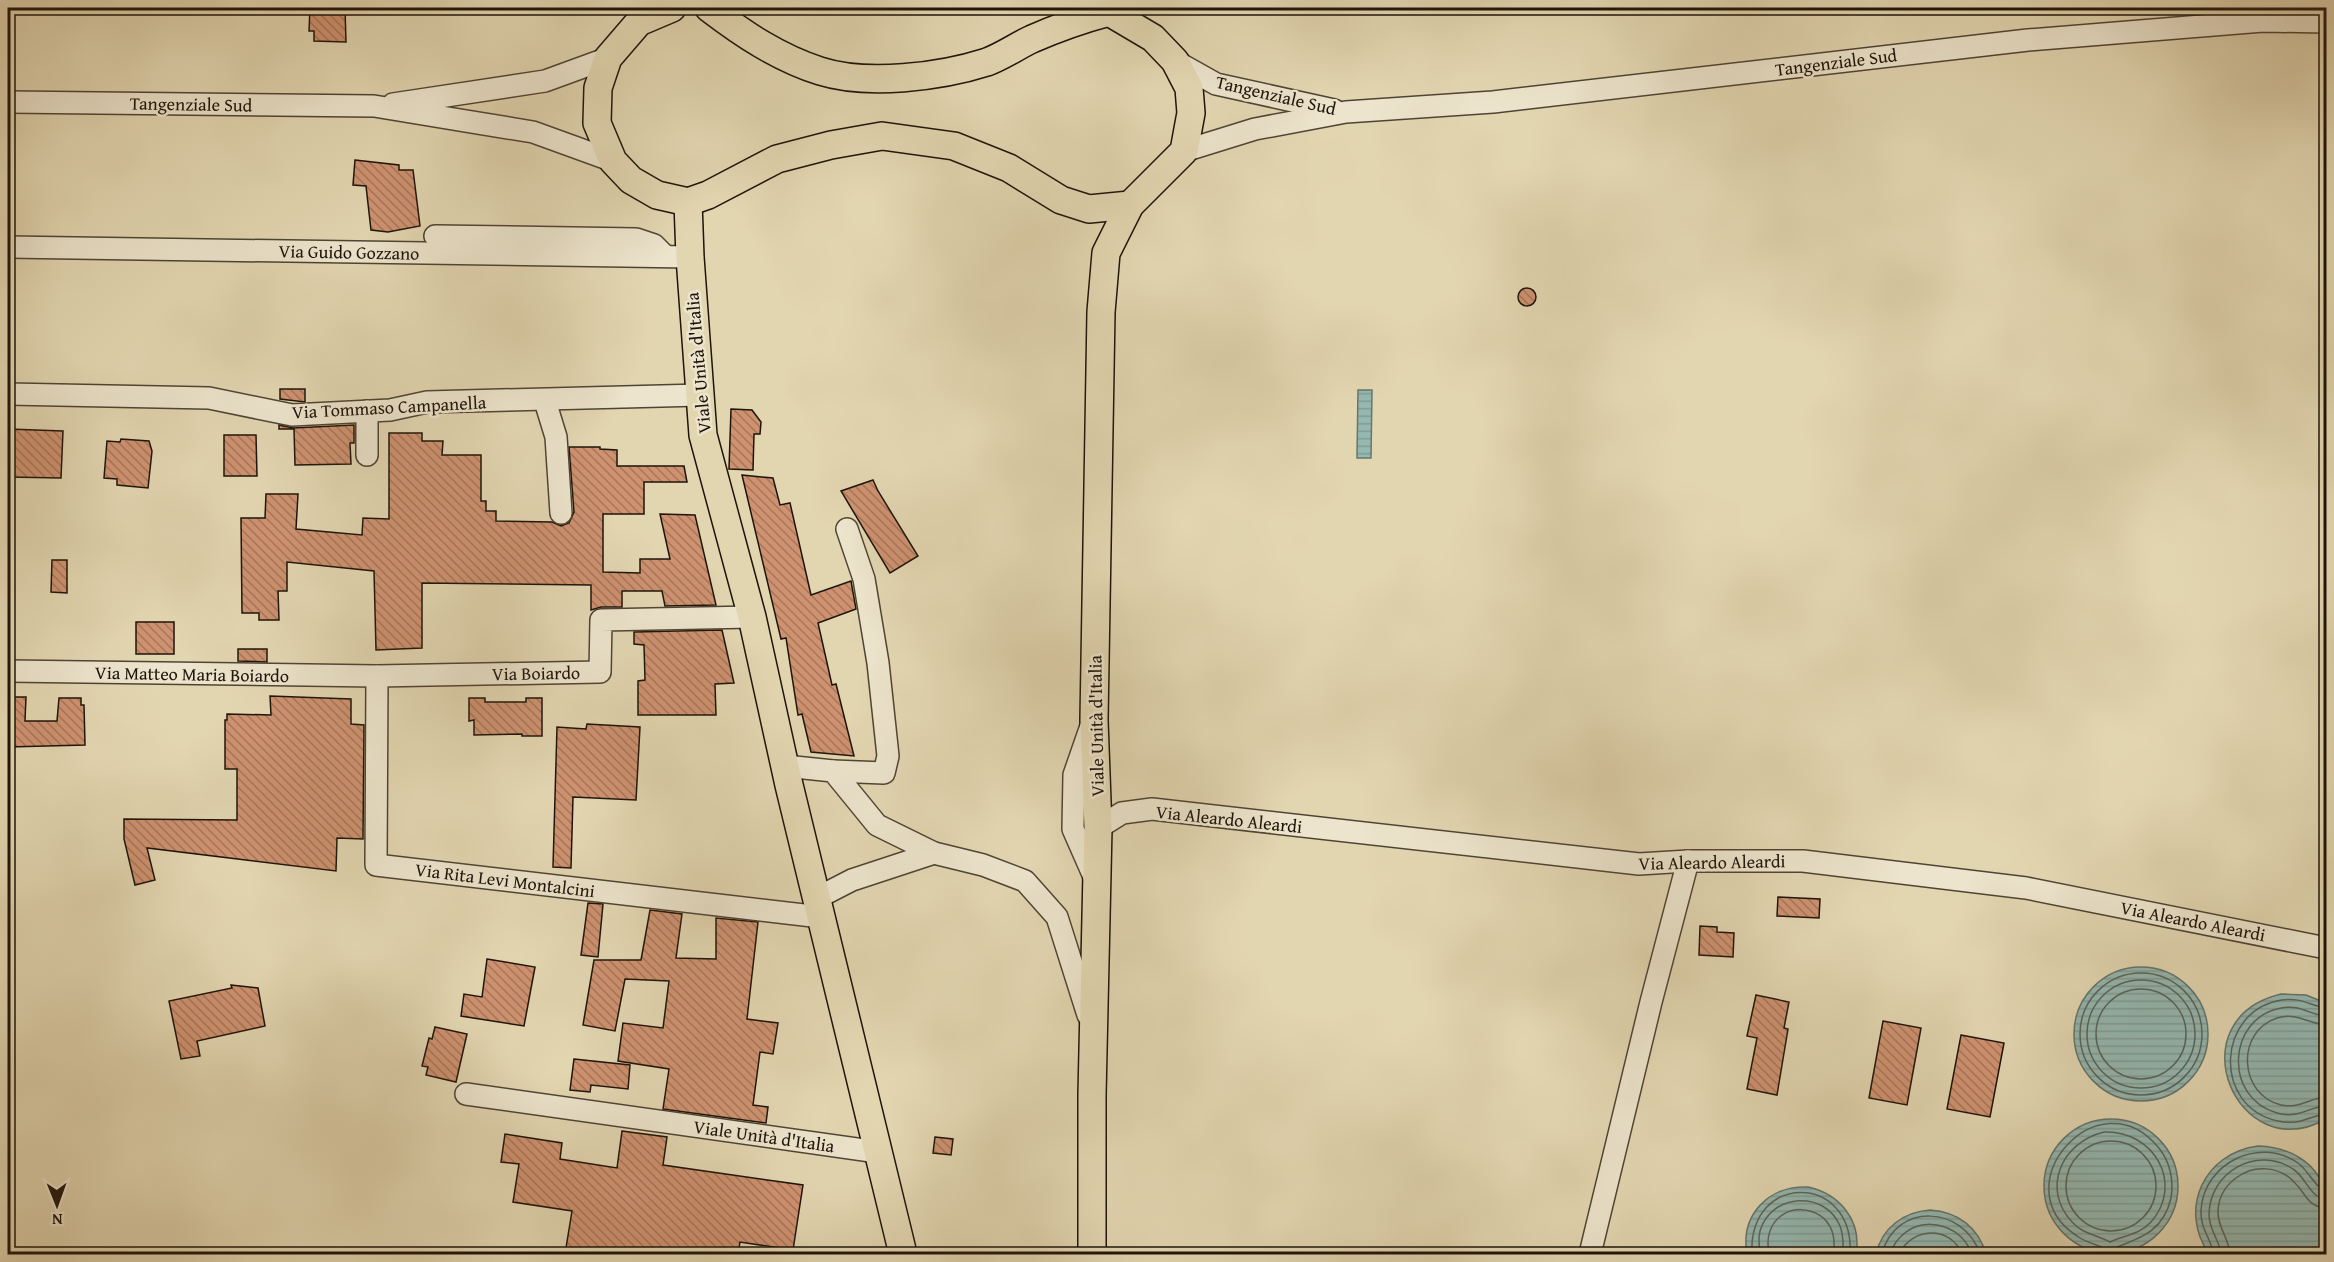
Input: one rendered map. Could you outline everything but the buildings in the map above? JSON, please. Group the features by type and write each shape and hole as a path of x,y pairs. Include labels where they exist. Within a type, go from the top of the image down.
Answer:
{"main road":[{"path":"672,8 639,22 608,58 598,88 597,123 613,161 631,180 657,195 688,201 708,195 777,159 831,145 882,136 954,146 1009,168 1060,200 1089,209 1130,205"},
{"path":"709,8 739,31 784,56 821,71 857,78 921,76 960,70 990,61 1032,39 1108,10 1153,38 1175,61 1189,88 1191,113 1184,151"},
{"name":"Viale Unità d'Italia","path":"1092,1254 1098,828 1094,720 1101,312 1106,253 1130,205 1184,151"},
{"name":"Viale Unità d'Italia","path":"688,201 677,256 700,395 703,435 752,617 785,766 903,1254"}],"street":[{"name":"Tangenziale Sud","path":"1184,151 1255,129 1346,112 1493,102 2028,40 2263,21 2326,22"},
{"name":"Tangenziale Sud","path":"374,106 545,81 608,58"},
{"name":"Tangenziale Sud","path":"1175,61 1216,84 1346,112"},
{"name":"Tangenziale Sud","path":"8,102 374,106 533,132 613,161"},
{"path":"435,236 636,239 677,256"},
{"name":"Via Guido Gozzano","path":"8,247 677,256"},
{"name":"Via Tommaso Campanella","path":"8,394 209,398 292,415 390,410 427,402 545,401 700,395"},
{"path":"545,401 556,437 561,513"},
{"path":"367,411 367,455"},
{"path":"785,766 884,773 888,756 878,663 866,589 847,529"},
{"name":"Via Boiardo","path":"377,676 600,672 601,620 752,617"},
{"name":"Via Matteo Maria Boiardo","path":"8,671 377,676"},
{"name":"Via Rita Levi Montalcini","path":"377,676 376,865 819,907"},
{"path":"1094,720 1074,776 1073,829 1096,883"},
{"path":"833,771 877,825 934,853 983,865 1025,881 1057,917 1094,1032"},
{"name":"Via Aleardo Aleardi","path":"1098,828 1122,813 1152,809 1639,864 1688,861 1803,861 2026,888 2326,948"},
{"path":"819,907 852,880 934,853"},
{"path":"1590,1254 1688,861"},
{"name":"Viale Unità d'Italia","path":"466,1094 878,1152"}],"water":[{"path":"1358,390 1372,390 1371,458 1357,458"},
{"path":"2141,967 2167,972 2189,986 2203,1008 2208,1034 2203,1060 2189,1082 2167,1096 2141,1101 2115,1096 2093,1082 2079,1060 2074,1034 2079,1008 2093,986 2115,972"},
{"path":"2281,994 2306,995 2326,1003 2326,1119 2294,1129 2266,1124 2244,1108 2230,1085 2225,1058 2230,1032 2249,1009"},
{"path":"2111,1119 2137,1124 2158,1139 2173,1160 2178,1186 2173,1212 2158,1233 2137,1248 2111,1253 2085,1248 2064,1233 2049,1212 2044,1186 2049,1160 2064,1139 2085,1124"},
{"path":"2258,1146 2290,1153 2308,1164 2321,1180 2326,1191 2326,1236 2317,1254 2209,1254 2200,1237 2196,1219 2197,1202 2202,1186 2211,1171 2223,1160 2239,1151"},
{"path":"1808,1187 1830,1196 1846,1211 1856,1231 1856,1254 1747,1254 1748,1227 1760,1205 1781,1191"},
{"path":"1930,1210 1949,1214 1966,1223 1978,1236 1986,1254 1876,1254 1883,1236 1895,1223 1911,1214"}]}
